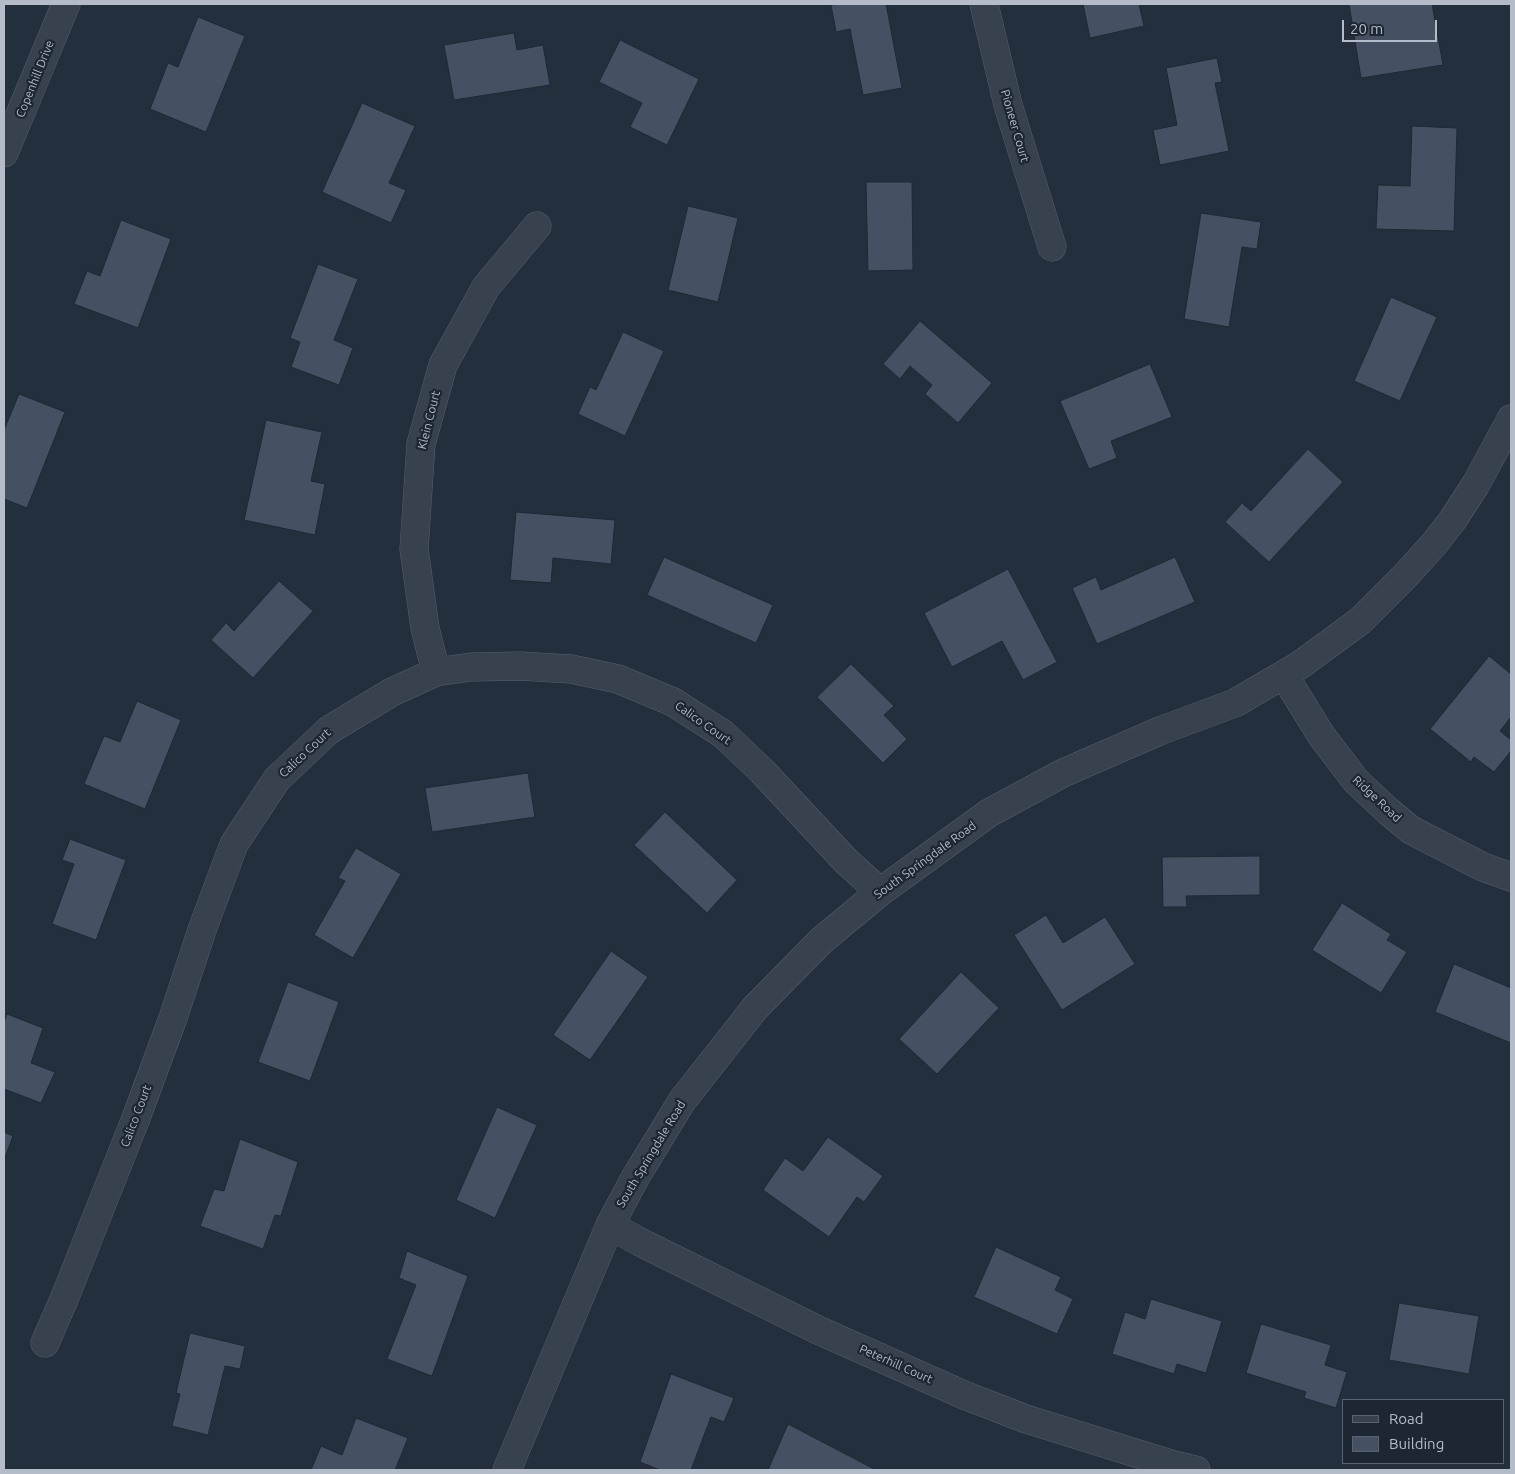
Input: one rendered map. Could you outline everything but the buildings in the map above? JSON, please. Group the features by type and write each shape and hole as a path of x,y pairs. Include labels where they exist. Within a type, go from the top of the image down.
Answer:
{"street":[{"name":"Copenhill Drive","path":"4,154 66,4"},
{"name":"Pioneer Court","path":"984,4 1008,105 1052,247"},
{"name":"Klein Court","path":"436,672 425,628 414,549 421,444 443,366 486,287 537,226"},
{"name":"South Springdale Road","path":"507,1470 610,1225 635,1178 682,1101 755,1008 822,940 880,892 990,813 1047,782 1162,730 1235,703 1300,665 1360,621 1406,575 1452,521 1476,484 1511,419"},
{"name":"Calico Court","path":"44,1343 65,1297 136,1118 234,844 277,779 329,730 392,692 436,672 471,667 520,666 571,669 618,679 673,702 723,734 756,764 846,861 880,892"},
{"name":"Ridge Road","path":"1284,675 1321,735 1356,781 1388,811 1411,830 1483,867 1511,876"},
{"name":"Peterhill Court","path":"610,1225 640,1242 818,1330 964,1395 1026,1419 1196,1470"}]}
